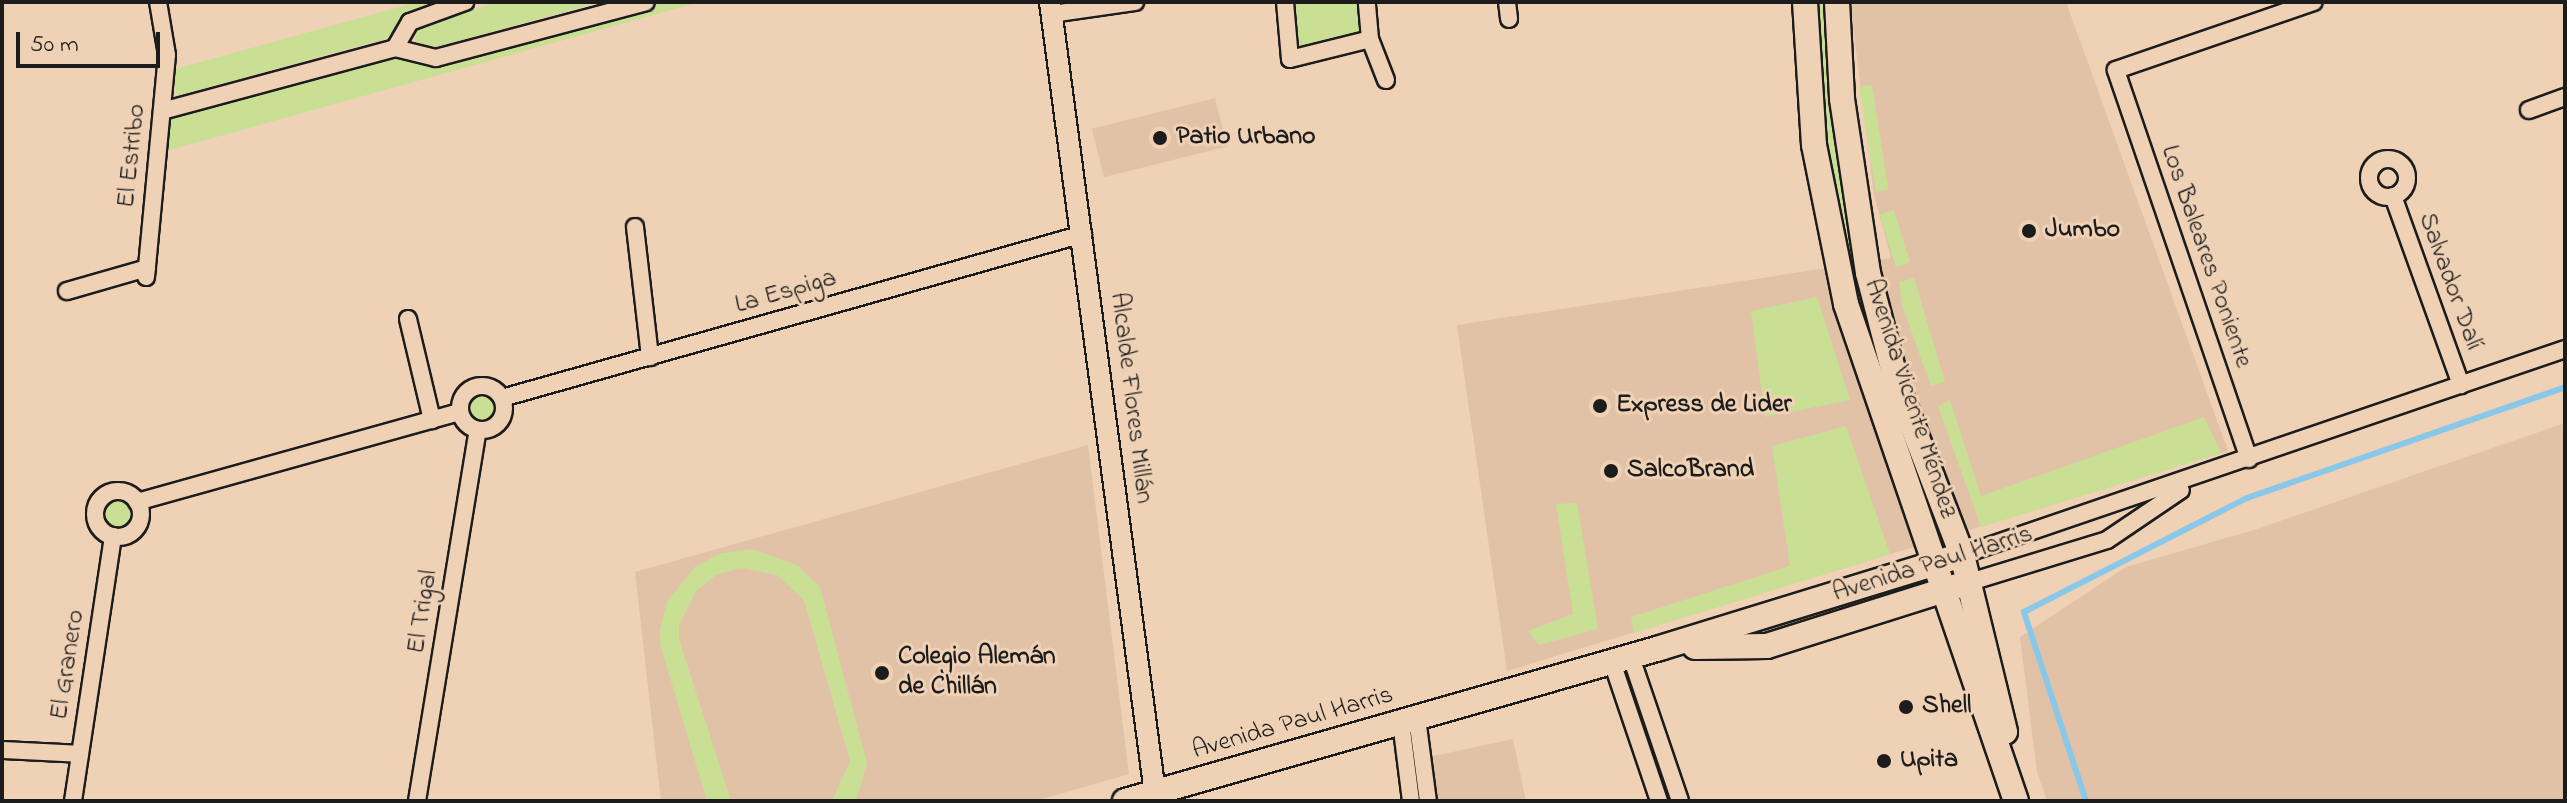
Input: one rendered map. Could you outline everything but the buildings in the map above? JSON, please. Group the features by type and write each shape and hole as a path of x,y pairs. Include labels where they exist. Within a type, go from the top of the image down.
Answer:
{"main road":[{"name":"Avenida Vicente Méndez","path":"1805,2 1814,145 1833,252 1862,356 2018,801"},
{"name":"Avenida Vicente Méndez","path":"1837,2 1844,114 1868,273 1898,388 1970,582 2018,801"},
{"name":"Avenida Paul Harris","path":"1125,801 1155,797 1622,660 1962,555"},
{"name":"Avenida Paul Harris","path":"1660,648 1767,646 1970,582"}],"street":[{"name":"El Estribo","path":"67,291 146,272 167,55 158,2"},
{"path":"395,48 410,22 465,2"},
{"path":"162,111 395,48 436,58 646,2"},
{"path":"1051,8 1135,2"},
{"path":"1285,2 1290,59 1370,39"},
{"path":"1367,2 1370,39 1386,80"},
{"path":"1507,2 1509,19"},
{"name":"Los Baleares Poniente","path":"2249,459 2116,70 2314,2"},
{"name":"Alcalde Flores Millán","path":"1051,8 1155,797"},
{"path":"2529,110 2565,97"},
{"name":"Salvador Dalí","path":"2393,196 2461,385"},
{"path":"635,227 650,357"},
{"name":"La Espiga","path":"460,412 461,398 471,388 485,386 502,398 1083,234"},
{"path":"408,319 432,420"},
{"name":"Avenida Paul Harris","path":"1962,555 2565,349"},
{"path":"137,502 138,524 128,534 113,536 96,522 99,501 118,491 137,502 460,412 466,424 478,430 492,428 501,418 502,398"},
{"name":"El Trigal","path":"417,801 478,430"},
{"name":"Avenida Paul Harris","path":"1970,582 2107,540 2202,475"},
{"name":"El Granero","path":"73,801 113,536"},
{"path":"1622,660 1659,801"},
{"path":"1622,660 1680,801"},
{"path":"1409,720 1411,801"},
{"path":"1409,720 1428,801"},
{"path":"2,750 80,754"}],"shaded area":[{"path":"1850,2 2066,2 2228,451 1507,671 1457,325 1891,258 1874,195"},
{"name":"Patio Urbano","path":"1215,98 1227,147 1104,177 1092,129"},
{"path":"2565,423 2565,801 2047,801 2037,772 2020,637 2126,567 2257,529"},
{"name":"Colegio Alemán de Chillán","path":"1088,445 1129,774 1036,801 661,801 635,572"},
{"path":"1513,739 1526,801 1435,801 1429,757"}],"green space":[{"path":"418,2 441,2 410,10 388,38 177,96 172,70"},
{"path":"499,2 600,2 425,50 416,44 414,33 421,24"},
{"path":"666,2 700,2 166,151 168,118 392,56 432,66"},
{"path":"1291,2 1359,2 1362,35 1296,49"},
{"path":"1818,2 1826,2 1830,107 1846,221 1860,282 1939,528 1929,531 1852,280 1829,160"},
{"path":"1872,85 1889,190 1876,192 1859,87"},
{"path":"1894,210 1910,263 1896,267 1880,214"},
{"path":"1914,278 1945,382 1931,386 1902,305 1899,282"},
{"path":"1817,297 1850,400 1765,417 1751,311"},
{"path":"481,391 492,396 497,407 492,418 481,423 470,418 465,407 470,396"},
{"path":"1950,400 1981,496 2204,417 2221,453 1981,527 1938,406"},
{"path":"1846,426 1890,554 1634,633 1631,617 1790,566 1772,446"},
{"path":"117,498 128,503 133,514 128,525 117,530 106,525 101,514 106,503"},
{"path":"1577,503 1598,629 1539,645 1528,631 1573,614 1556,504"},
{"name":"Colegio Alemán de Chillán","path":"752,549 797,565 820,587 867,763 856,801 832,801 850,761 804,600 777,575 741,568 716,575 696,591 679,626 679,639 731,801 707,801 660,644 660,629 667,601 695,567 721,553"}],"waterway":[{"path":"2086,801 2024,612 2247,498 2565,387"}],"place":[{"name":"Patio Urbano","path":"1160,138"},
{"name":"Jumbo","path":"2029,231"},
{"name":"Express de Lider","path":"1600,406"},
{"name":"SalcoBrand","path":"1611,471"},
{"name":"Colegio Alemán de Chillán","path":"882,673"},
{"name":"Shell","path":"1906,707"},
{"name":"Upita","path":"1884,761"}]}
